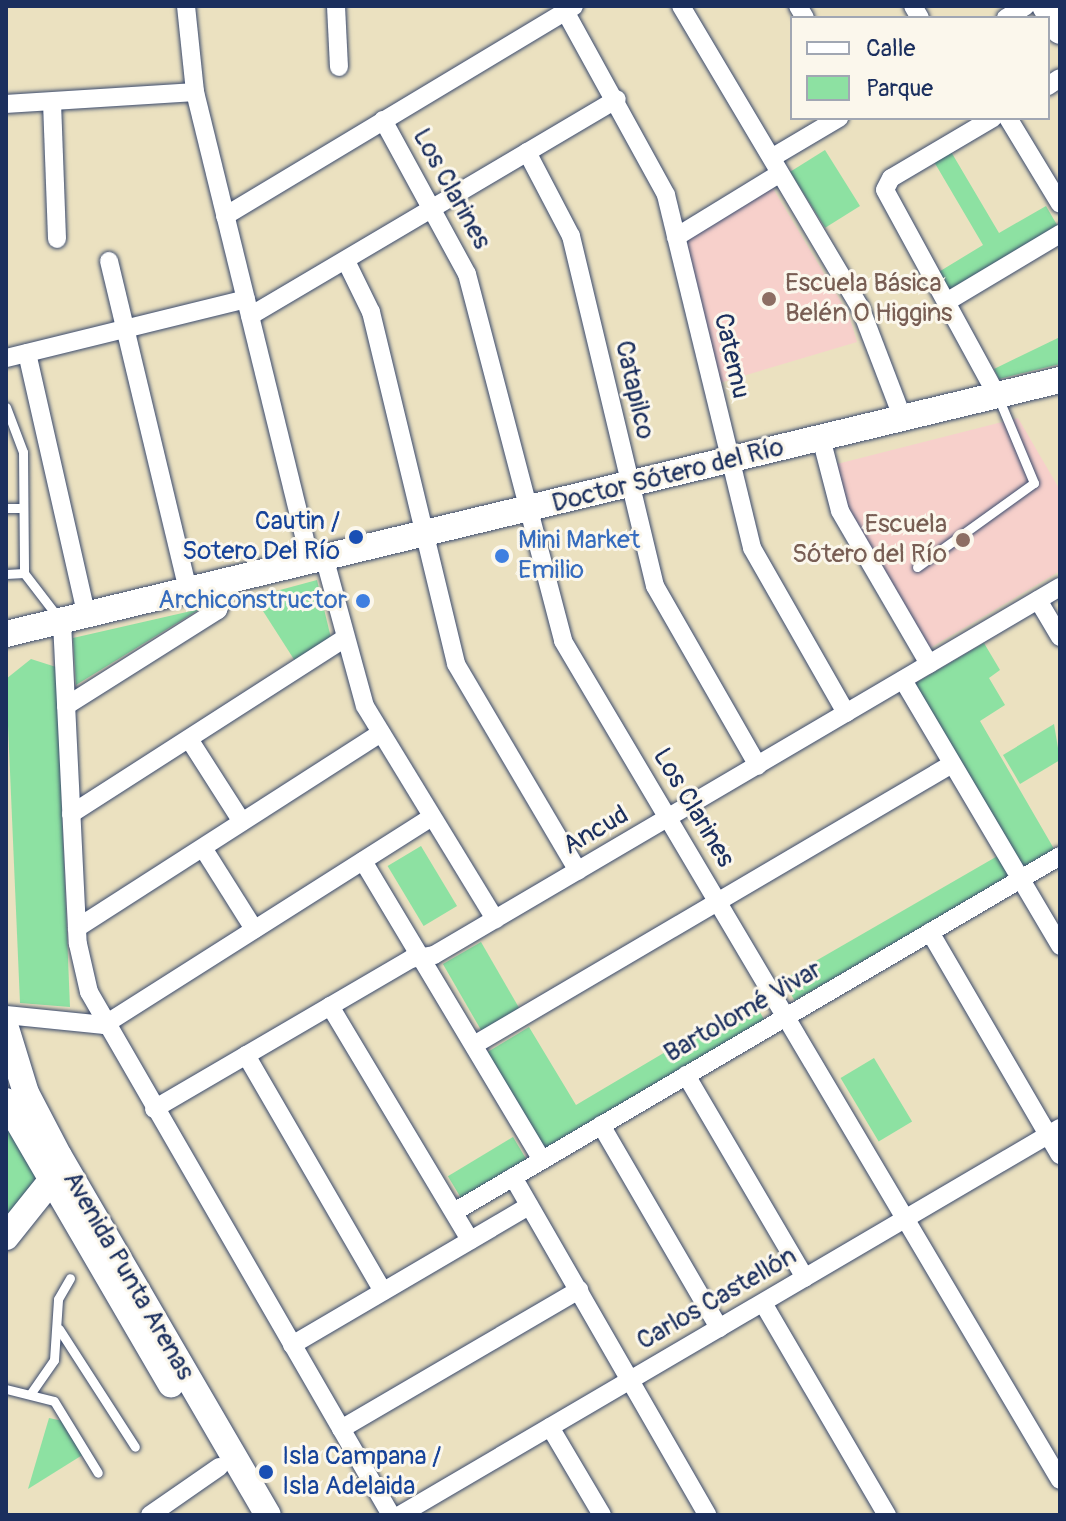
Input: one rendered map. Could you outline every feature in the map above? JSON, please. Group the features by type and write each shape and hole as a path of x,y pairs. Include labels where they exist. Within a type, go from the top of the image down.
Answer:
{"main road":[{"path":"1045,6 1060,31"},
{"name":"Doctor Sótero del Río","path":"6,634 189,593 1060,380"},
{"path":"6,652 62,622"},
{"name":"Avenida Punta Arenas","path":"6,1028 26,1093 59,1156 268,1515"},
{"path":"6,1101 49,1184 247,1515"},
{"path":"6,1237 49,1184 59,1156"}],"street":[{"path":"186,6 195,92 225,216 318,561 345,638 360,696 495,919"},
{"path":"336,6 339,67"},
{"path":"681,6 860,307 903,419"},
{"path":"225,216 570,9"},
{"name":"Catemu","path":"570,9 660,178 752,548 846,713"},
{"path":"6,104 195,92"},
{"path":"6,358 126,329 248,307 346,261 617,99"},
{"path":"52,102 57,239"},
{"name":"Los Clarines","path":"383,120 435,207 467,274 558,631 1060,1480"},
{"path":"676,237 836,120"},
{"path":"990,120 886,185 997,395"},
{"path":"1009,120 1060,204"},
{"name":"Catapilco","path":"527,152 571,236 629,485 659,596 758,766"},
{"path":"948,301 1060,234"},
{"path":"109,261 189,593"},
{"path":"346,261 371,312 460,673 578,871"},
{"path":"27,353 62,622 77,928 83,975 104,1025 391,1515"},
{"path":"821,438 840,511 929,664"},
{"path":"66,706 218,610 229,583"},
{"name":"Ancud","path":"154,1109 330,1006 495,919 1060,587"},
{"path":"1038,600 1060,637"},
{"path":"71,814 345,638"},
{"path":"903,680 1060,946"},
{"path":"77,928 381,733"},
{"path":"189,739 242,822"},
{"path":"474,1045 952,764"},
{"path":"6,1015 104,1025 432,817"},
{"path":"203,848 254,929"},
{"name":"Bartolomé Vivar","path":"454,1212 1060,856"},
{"path":"363,861 542,1160"},
{"path":"930,932 1054,1132 1060,1155"},
{"path":"330,1006 470,1240"},
{"path":"246,1055 383,1291"},
{"path":"686,1075 805,1278"},
{"path":"601,1125 719,1328"},
{"name":"Carlos Castellón","path":"400,1515 1054,1132"},
{"path":"513,1177 707,1515"},
{"path":"292,1345 529,1206"},
{"path":"341,1429 579,1290"},
{"path":"763,1303 887,1515"},
{"path":"550,1427 602,1515"},
{"path":"150,1515 219,1467"}],"lane":[{"path":"917,567 1034,483 997,395"},
{"path":"6,407 23,452 21,508 24,573 62,622"},
{"path":"6,508 21,508"},
{"path":"6,574 24,573"},
{"path":"31,1393 54,1360 60,1291 70,1278"},
{"path":"59,1329 135,1447"},
{"path":"6,1389 54,1401 98,1473"}],"shaded area":[{"name":"Escuela Básica Belén O Higgins","path":"772,187 849,315 857,342 716,384 685,240"},
{"name":"Escuela Sótero del Río","path":"1018,418 1060,490 1060,571 930,648 848,510 837,464"}],"green space":[{"path":"825,150 860,206 825,228 790,172"},
{"path":"950,150 999,233 1046,206 1060,230 950,297 937,273 983,245 933,160"},
{"path":"1060,337 1060,364 999,379 994,369"},
{"path":"317,580 331,638 295,661 254,597"},
{"path":"200,609 76,685 73,638"},
{"path":"984,643 1000,670 989,678 1005,705 980,721 1057,854 1019,876 909,687"},
{"path":"31,659 56,667 70,1007 20,1003 6,679"},
{"path":"1054,724 1060,760 1020,784 1003,755"},
{"path":"421,846 457,906 424,926 388,866"},
{"path":"1001,854 1013,875 795,1001 783,980"},
{"path":"481,942 520,1010 482,1032 443,964"},
{"path":"753,1000 765,1021 544,1151 486,1053 529,1027 576,1105"},
{"path":"874,1058 912,1121 879,1142 841,1078"},
{"path":"6,1123 39,1183 6,1217"},
{"path":"513,1137 527,1160 462,1199 448,1176"},
{"path":"49,1418 63,1421 84,1454 28,1489"}],"place":[{"name":"Escuela Básica Belén O Higgins","path":"769,299"},
{"name":"Cautin / Sotero Del Río","path":"356,537"},
{"name":"Escuela Sótero del Río","path":"963,540"},
{"name":"Mini Market Emilio","path":"502,556"},
{"name":"Archiconstructor","path":"363,601"},
{"name":"Isla Campana / Isla Adelaida","path":"266,1472"}]}
